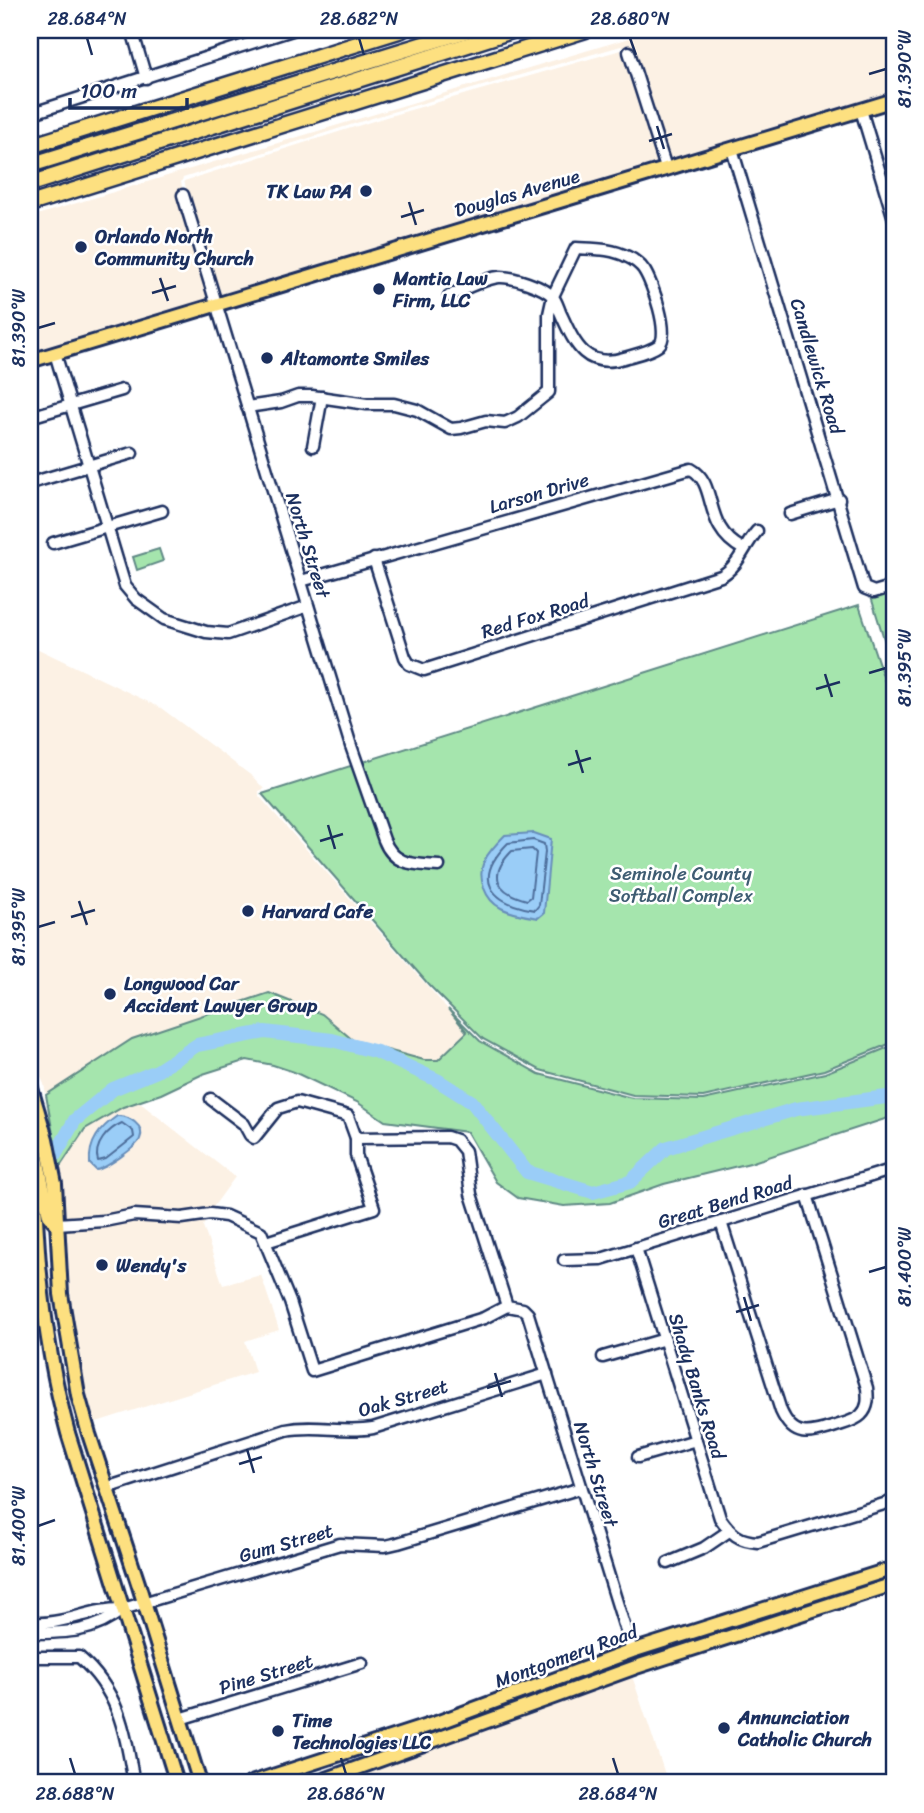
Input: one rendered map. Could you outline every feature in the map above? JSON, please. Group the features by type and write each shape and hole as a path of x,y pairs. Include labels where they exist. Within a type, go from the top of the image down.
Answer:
{"highway":[{"path":"30,146 402,30"},
{"path":"30,165 469,30"},
{"path":"30,184 515,30"},
{"path":"30,204 586,30"}],"main road":[{"name":"Douglas Avenue","path":"30,361 894,100"},
{"path":"30,1086 46,1139 55,1184 61,1294 71,1364 89,1434 145,1603 200,1783"},
{"path":"30,1124 39,1270 51,1362 68,1433 177,1783"},
{"path":"32,1163 45,1198 48,1215 57,1224"},
{"name":"Montgomery Road","path":"251,1783 451,1718 632,1651 894,1568"},
{"name":"Montgomery Road","path":"316,1783 636,1667 894,1584"}],"street":[{"path":"132,30 146,78"},
{"path":"30,114 146,78 260,35 292,30"},
{"path":"629,52 666,168"},
{"path":"861,110 894,219"},
{"name":"Candlewick Road","path":"732,149 864,588 870,592 894,586"},
{"name":"North Street","path":"183,195 351,746 388,851 404,862 439,866"},
{"path":"247,407 281,402 298,396 367,404 394,404 417,410 452,429 486,421 505,423 518,417 549,392 548,346 553,296 576,248 612,250 630,257 644,270 656,298 664,340 658,346 643,352 612,361 599,361 585,355 573,341 553,296 513,278 499,277 484,281 449,296"},
{"path":"55,353 125,586 141,604 164,619 206,632 228,634 308,606"},
{"path":"30,417 122,390"},
{"path":"313,446 322,397"},
{"path":"34,482 132,453"},
{"name":"Larson Drive","path":"301,580 691,469 699,473 704,481 717,524 724,536 743,549"},
{"path":"790,514 838,499"},
{"path":"53,543 162,510"},
{"name":"Red Fox Road","path":"413,666 424,670 721,576 736,564 743,549 757,531"},
{"path":"374,559 405,657 413,666 407,676"},
{"path":"211,1099 244,1124 254,1138 278,1108 297,1102 348,1116 356,1138 356,1155 374,1208 266,1242"},
{"path":"57,1224 104,1221 134,1215 182,1218 210,1214 226,1216 261,1232 290,1302 312,1371 484,1318 507,1306 471,1194 465,1151 460,1144 447,1137 356,1138"},
{"name":"Great Bend Road","path":"565,1260 601,1259 894,1171"},
{"path":"722,1222 786,1422 802,1433 813,1433 851,1421 861,1416 868,1400 867,1388 807,1195"},
{"name":"Shady Banks Road","path":"636,1248 720,1518 729,1531"},
{"name":"North Street","path":"507,1306 523,1309 528,1314 632,1651"},
{"path":"603,1357 665,1339"},
{"name":"Oak Street","path":"106,1488 286,1430 303,1427 359,1430 373,1428 547,1374"},
{"path":"638,1457 696,1440"},
{"name":"Gum Street","path":"123,1609 331,1546 354,1543 385,1546 398,1543 581,1488"},
{"path":"668,1563 704,1548 729,1531 738,1539 758,1542 894,1501"},
{"path":"30,1623 65,1620 104,1608 123,1609"},
{"path":"30,1633 75,1632 108,1622 123,1609"},
{"path":"30,1657 79,1657 98,1673 111,1696 124,1731 134,1783"},
{"name":"Pine Street","path":"180,1719 362,1663"}],"shaded area":[{"path":"656,30 894,30 894,95 669,163 632,47 625,49 621,46 385,114 183,178 183,191 178,193 210,300 30,357 30,217"},
{"path":"621,50 658,166 530,201 219,295 184,181 386,117"},
{"path":"30,645 161,708 253,777 264,789 259,791 259,796 468,1032 438,1060 424,1060 354,1041 322,1013 132,1039 46,1095 44,1084 30,1054"},
{"path":"139,1102 235,1177 211,1210 182,1214 134,1211 104,1217 64,1219 59,1168 85,1129 123,1107","holes":["99,1131 139,1142 126,1151 89,1155"]},
{"path":"207,1218 203,1226 223,1285 261,1275 279,1330 245,1341 255,1372 90,1424 76,1363 65,1228 134,1219"},
{"path":"631,1673 668,1783 330,1783 421,1752 517,1713"}],"green space":[{"path":"159,549 163,561 137,570 133,557"},
{"path":"894,590 894,671 871,597"},
{"name":"Seminole County Softball Complex","path":"859,605 894,709 894,1042 824,1070 703,1097 633,1095 540,1070 483,1039 429,985 262,794"},
{"path":"269,993 322,1014 354,1041 424,1060 438,1060 467,1032 448,1009 480,1041 539,1074 632,1098 703,1100 825,1073 894,1045 894,1116 750,1163 664,1184 610,1203 564,1206 518,1198 496,1182 467,1132 385,1121 357,1102 294,1072 247,1060 203,1074 161,1094 123,1107 85,1129 59,1168 46,1095 132,1039"}],"water":[{"path":"534,833 551,839 544,913 538,918 510,912 495,904 484,888 481,874 486,857 505,835"},
{"path":"117,1116 135,1122 140,1130 140,1139 120,1157 96,1170 90,1164 93,1142 105,1125"}],"waterway":[{"path":"47,1169 75,1120 113,1089 157,1071 197,1045 265,1032 332,1040 377,1052 437,1080 472,1102 527,1172 593,1192 630,1182 666,1148 796,1109 894,1096"}],"place":[{"name":"TK Law PA","path":"366,191"},
{"name":"Orlando North Community Church","path":"81,247"},
{"name":"Mantia Law Firm, LLC","path":"379,289"},
{"name":"Altamonte Smiles","path":"267,358"},
{"name":"Harvard Cafe","path":"248,911"},
{"name":"Longwood Car Accident Lawyer Group","path":"110,994"},
{"name":"Wendy's","path":"102,1265"},
{"name":"Annunciation Catholic Church","path":"724,1728"},
{"name":"Time Technologies LLC","path":"278,1731"}]}
